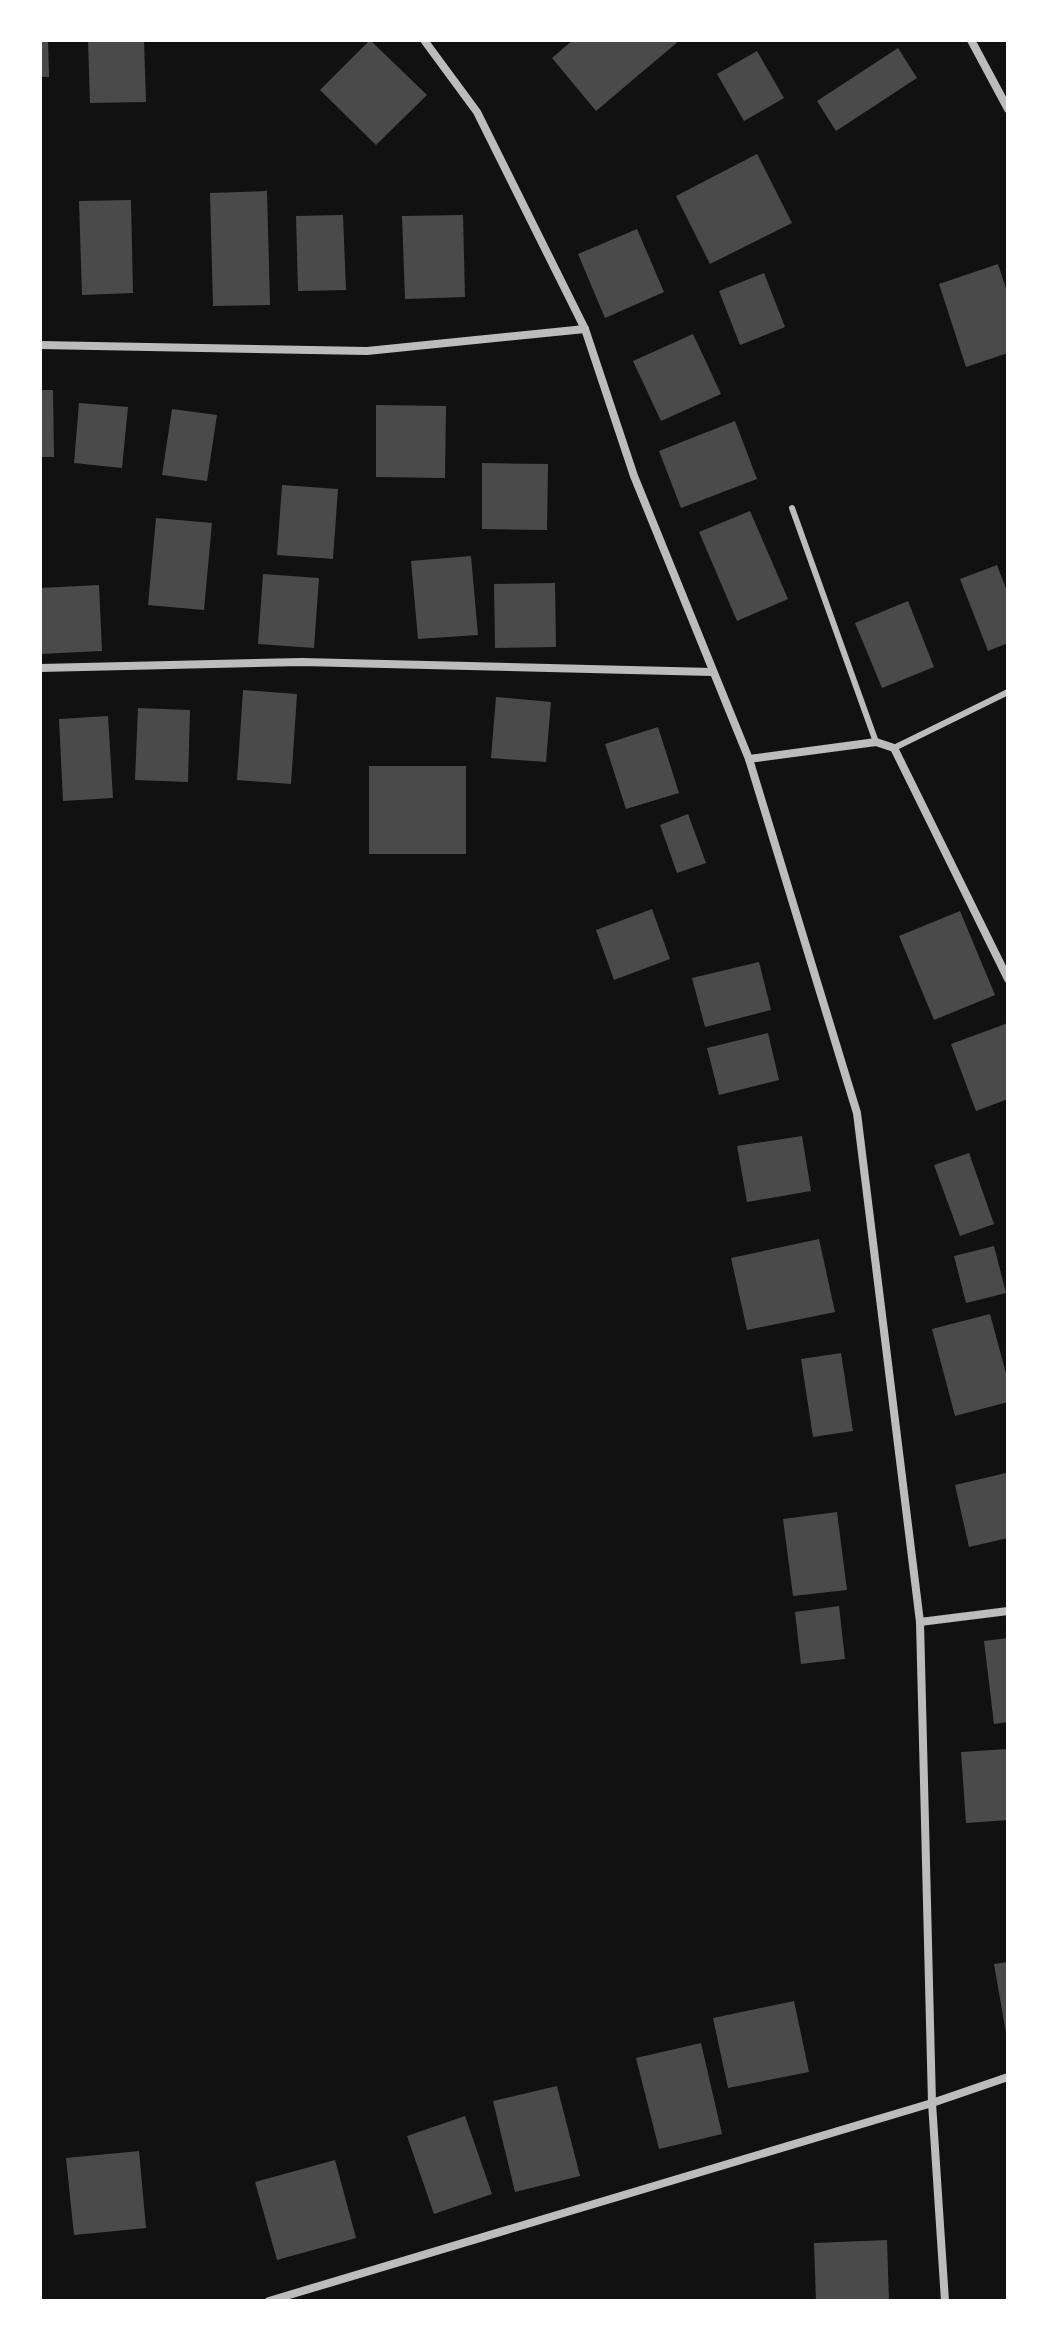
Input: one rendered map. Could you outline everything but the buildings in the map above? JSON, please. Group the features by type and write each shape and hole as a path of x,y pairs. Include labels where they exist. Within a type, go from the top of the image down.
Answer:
{"street":[{"path":"424,40 477,112 585,329 634,476 749,759 857,1113 920,1622 932,2103 945,2301"},
{"path":"971,40 1008,109"},
{"path":"40,345 367,351 585,329"},
{"path":"40,668 302,662 712,672"},
{"path":"749,759 876,742 894,748 1008,979"},
{"path":"920,1622 1008,1611"},
{"path":"269,2301 932,2103 1008,2077"}],"lane":[{"path":"792,508 876,742"},
{"path":"894,748 1008,692"}]}
